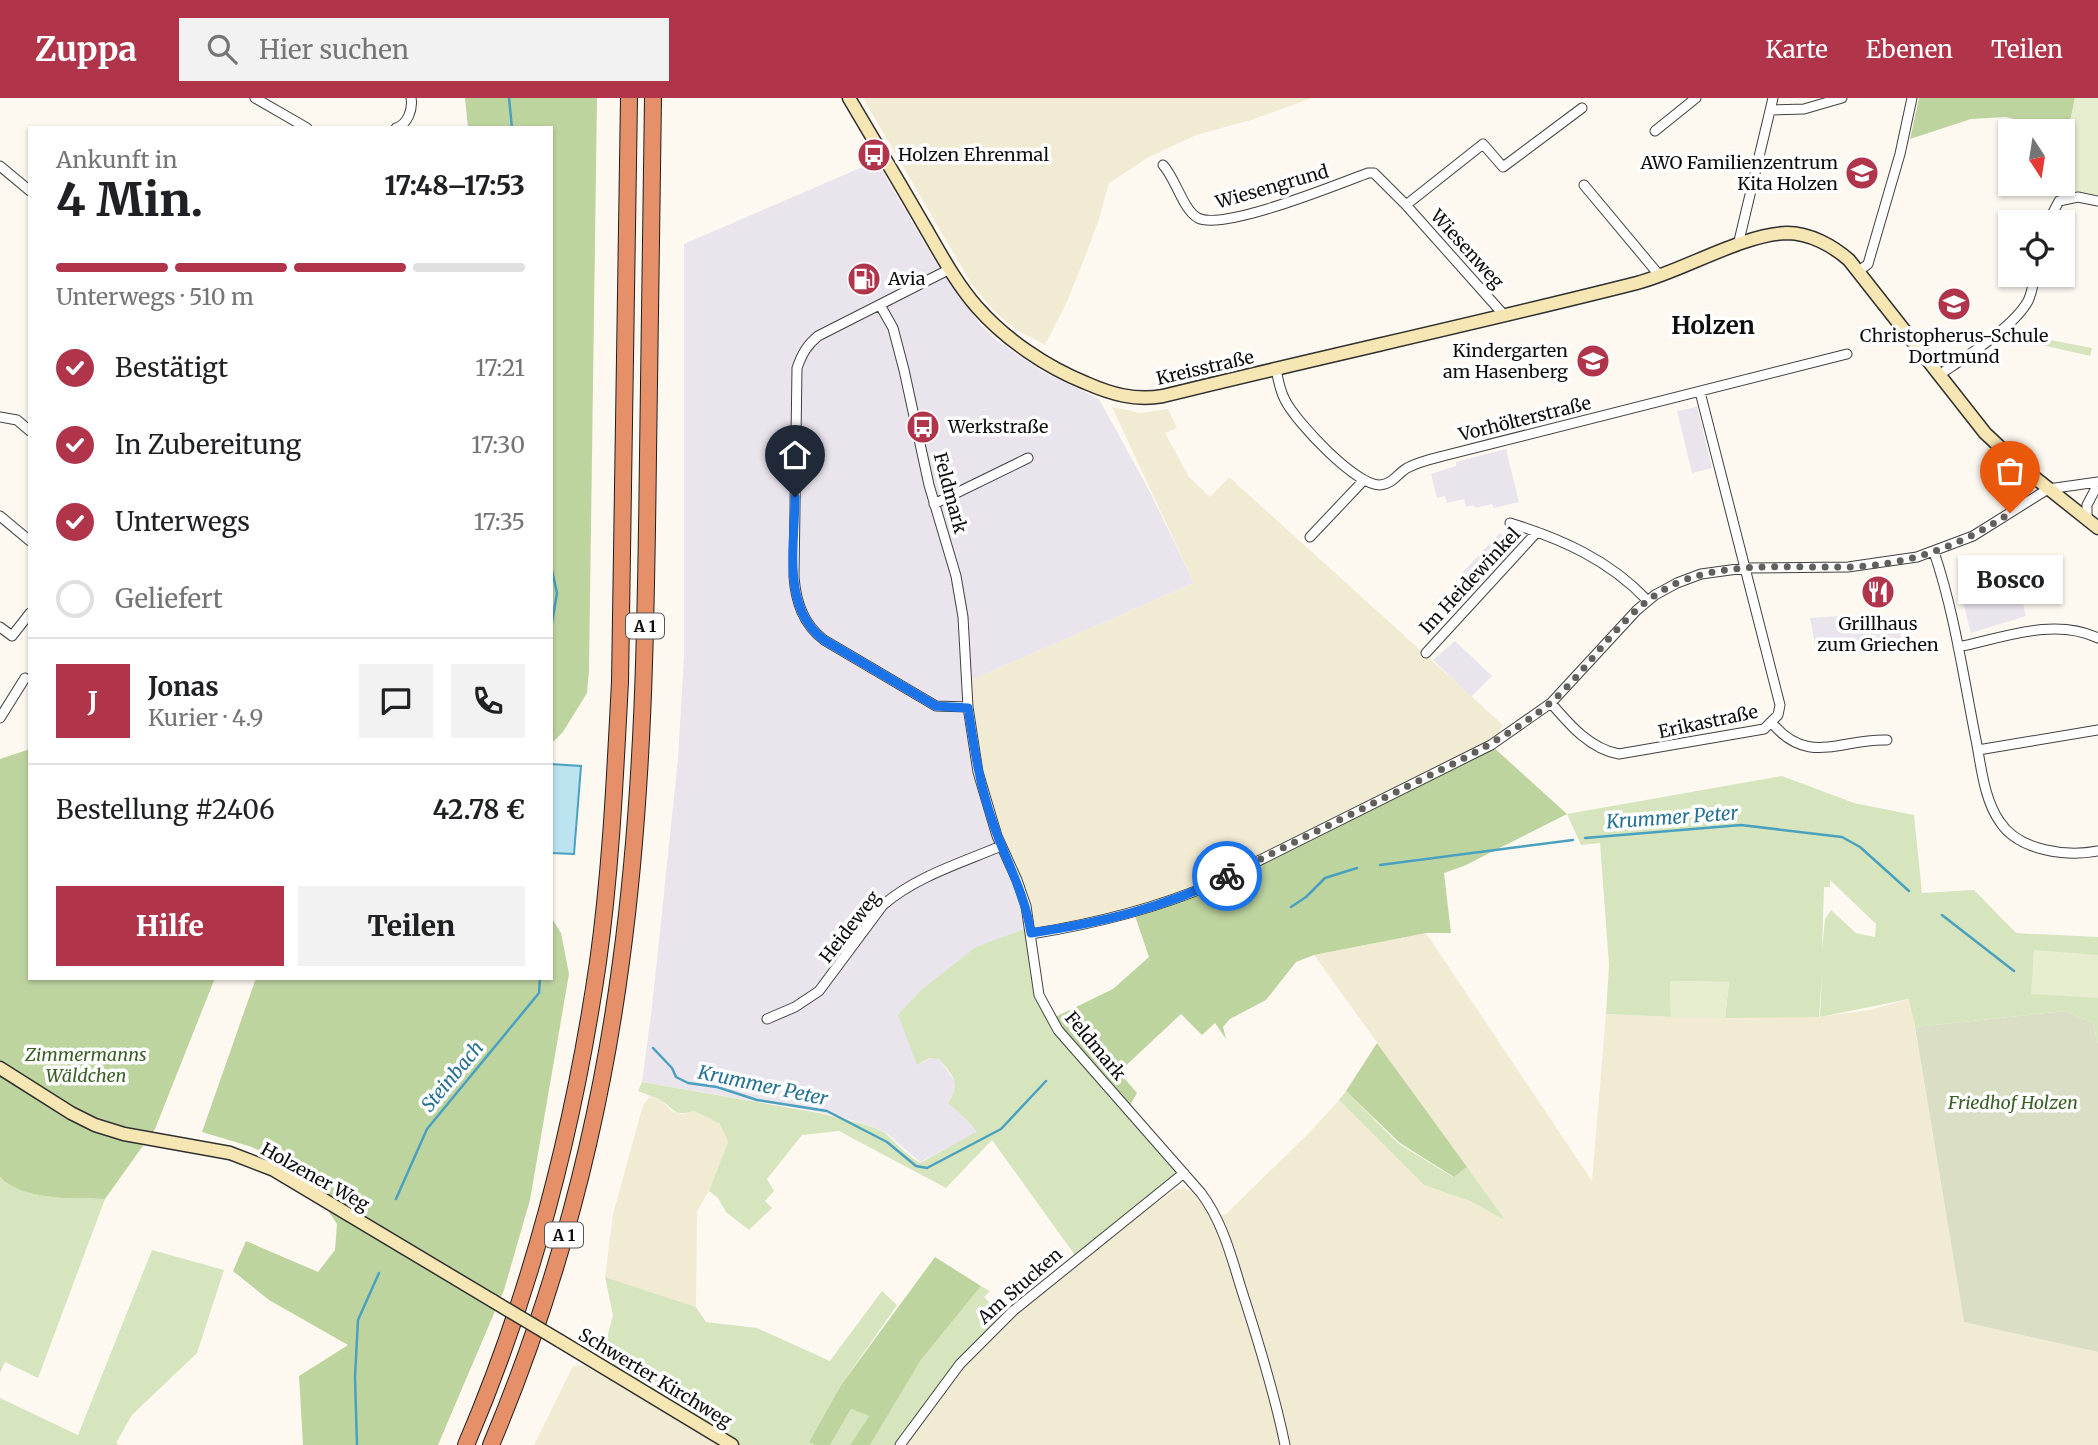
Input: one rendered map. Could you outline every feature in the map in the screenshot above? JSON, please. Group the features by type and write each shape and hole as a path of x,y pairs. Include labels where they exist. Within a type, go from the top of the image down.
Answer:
{"highway":[{"name":"A 1","path":"466,1445 509,1333 552,1194 577,1082 598,959 616,773 620,669 629,98"},
{"name":"A 1","path":"491,1445 527,1353 571,1213 601,1086 631,881 643,686 653,98"}],"main road":[{"name":"Kreisstraße","path":"849,98 950,269 977,307 1025,348 1073,378 1126,397 1163,396 1504,315 1660,276 1738,245 1776,235 1800,235 1838,251 1859,271 1985,433 2048,489 2098,528"},
{"name":"Holzener Weg","path":"0,1068 95,1125 124,1134 230,1153 274,1170 560,1341"},
{"name":"Schwerter Kirchweg","path":"560,1341 732,1445"}],"street":[{"path":"255,98 304,126"},
{"path":"401,126 410,114 411,98"},
{"path":"1654,131 1696,98"},
{"path":"1738,245 1773,98"},
{"path":"1770,110 1804,109 1842,98"},
{"path":"1859,271 1868,264 1900,154 1912,98"},
{"path":"1406,205 1483,144 1503,167 1582,108"},
{"name":"Wiesengrund","path":"1163,165 1171,174 1191,213 1206,221 1217,221 1265,209 1368,173 1374,173 1381,178 1406,205"},
{"path":"0,166 28,189"},
{"path":"1584,185 1660,276"},
{"path":"2054,210 2059,201 2078,197 2098,201"},
{"name":"Wiesenweg","path":"1406,205 1504,315"},
{"path":"950,269 818,336 808,344 797,368 795,591 801,612 810,627 824,640 936,706 968,708"},
{"path":"1939,375 1973,352 2021,312 2032,287"},
{"name":"Feldmark","path":"880,305 893,328 934,504 960,597 968,708 978,772 1001,846 1020,890 1031,933 1036,984 1051,1019 1208,1202 1222,1230 1267,1371 1285,1445"},
{"name":"Vorhölterstraße","path":"1363,481 1376,485 1386,484 1408,467 1419,463 1847,354"},
{"path":"1276,369 1279,388 1300,422 1315,439 1363,481 1310,537"},
{"path":"1700,392 1745,568"},
{"path":"0,417 17,420 28,429"},
{"path":"934,504 1028,457"},
{"path":"1031,933 1134,913 1175,901 1491,745 1551,703 1647,600 1670,586 1698,575 1745,568 1870,565 1902,561 1934,552 1987,528 2048,489 2098,483"},
{"path":"2087,519 2087,505 2098,483"},
{"path":"0,516 28,539"},
{"path":"1510,523 1589,553 1632,585 1647,600"},
{"path":"21,533 28,526"},
{"name":"Im Heidewinkel","path":"1426,653 1537,532"},
{"path":"1934,552 1958,647 1986,789 1994,812 2009,832 2022,841 2072,854 2098,851"},
{"name":"Erikastraße","path":"1551,703 1567,722 1589,741 1604,752 1619,754 1764,729 1778,715 1780,705 1745,568"},
{"path":"0,626 12,636 28,616"},
{"path":"1958,647 2054,628 2081,631 2098,638"},
{"path":"0,718 25,678"},
{"path":"1772,723 1797,745 1810,748 1825,749 1872,739 1888,740"},
{"path":"1978,750 2098,730"},
{"name":"Heideweg","path":"767,1019 795,1007 819,991 883,905 894,896 921,879 1001,846"},
{"name":"Am Stucken","path":"900,1445 960,1364 1003,1320 1037,1289 1184,1173"}],"shaded area":[{"path":"863,98 1312,98 1251,120 1196,135 1149,157 1109,183 1083,262 1045,345 1017,330 996,313 974,288"},
{"path":"877,162 936,263 980,324 995,339 1043,372 1099,399 1151,494 1194,583 967,682 1030,927 918,1065 930,1058 939,1059 956,1083 956,1092 948,1103 971,1124 976,1133 920,1162 885,1132 863,1123 819,1112 642,1082 678,759 684,656 684,244"},
{"path":"1112,407 1140,413 1168,409 1177,428 1165,433 1189,477 1210,497 1229,477 1503,725 1491,745 1175,900 1031,934 978,772 967,682 1194,583"},
{"path":"1697,407 1712,468 1692,473 1677,411"},
{"path":"1506,449 1519,502 1494,508 1492,504 1475,508 1474,505 1466,507 1464,499 1447,503 1445,496 1437,498 1431,474 1456,466 1456,462"},
{"path":"1500,533 1515,547 1473,592 1458,577"},
{"path":"2015,575 2026,616 1971,633 1958,583 1967,581 1969,586"},
{"path":"1841,616 1842,625 1900,622 1901,641 1815,645 1810,618"},
{"path":"1455,641 1492,676 1471,697 1433,660"},
{"path":"1426,933 1592,1181 1606,1014 1819,1017 1869,1010 1910,999 1964,1322 2098,1352 2098,1445 900,1445 960,1364 1077,1258 1175,1190 1183,1188 1191,1191 1213,1217 1226,1214 1339,1100 1424,1185 1470,1201 1504,1219 1314,955"},
{"path":"650,1096 662,1101 671,1111 682,1114 694,1111 720,1124 728,1142 709,1191 697,1211 696,1307 605,1277 613,1214 643,1105"},
{"path":"600,1365 732,1445 534,1445 573,1366"}],"green space":[{"path":"465,98 597,98 589,671 587,693 563,732 553,742 553,126 468,126"},
{"path":"1919,98 2075,98 2071,119 1971,119 1910,139"},
{"path":"2075,98 2098,98 2098,195 2076,191 2076,119 2071,119"},
{"path":"2019,334 2092,348 2090,356 2024,341 2019,338"},
{"path":"1491,745 1567,814 1464,866 1444,873 1451,933 1426,933 1314,955 1296,962 1266,1000 1230,1019 1223,1027 1226,1039 1215,1023 1202,1035 1181,1014 1119,1072 1137,1093 1130,1105 1082,1057 1051,1019 1113,989 1149,957 1134,913 1175,900"},
{"name":"Zimmermanns Wäldchen","path":"28,750 28,980 214,980 155,1129 105,1199 35,1194 10,1185 0,1177 0,759"},
{"path":"1782,776 1854,803 1914,815 1922,893 1974,890 2016,933 2098,937 2098,1044 2093,1023 2066,1011 1915,1027 1909,999 1820,1017 1822,973 1819,1017 1725,1018 1729,982 1670,981 1671,1017 1606,1014 1609,965 1600,843 1581,845 1567,814","holes":["1830,880 1876,924 1875,937 1856,933 1831,910 1825,919 1822,950 1824,887 1830,887"]},
{"path":"553,920 561,933 569,974 530,1200 504,1290 438,1445 303,1445 299,1376 348,1345 269,1300 233,1271 246,1241 318,1272 335,1250 337,1224 304,1175 252,1147 202,1132 255,980 553,980"},
{"path":"1030,927 1033,962 1051,1019 1184,1173 1077,1258 992,1140 946,1188 839,1131 802,1135 767,1179 774,1191 765,1201 772,1208 749,1230 726,1212 718,1198 709,1191 728,1142 720,1124 694,1111 678,1113 660,1100 638,1091 642,1082 819,1113 864,1124 884,1132 920,1163 976,1132 948,1103 954,1090 954,1080 939,1059 929,1058 917,1065 898,1015 920,991 976,947"},
{"path":"2034,950 2098,955 2098,998 2031,994"},
{"path":"1670,981 1729,982 1725,1018 1671,1017"},
{"name":"Friedhof Holzen","path":"2066,1011 2093,1023 2098,1044 2098,1352 1964,1322 1915,1027"},
{"path":"1377,1043 1467,1167 1454,1177 1400,1143 1346,1091"},
{"path":"1346,1091 1399,1144 1453,1177 1467,1167 1505,1220 1470,1201 1424,1185 1339,1100"},
{"path":"0,1177 10,1185 35,1194 105,1199 38,1378 5,1362 0,1373"},
{"path":"152,1250 224,1270 197,1353 132,1415 116,1443 119,1445 0,1445 0,1398 78,1435"},
{"path":"935,1257 981,1286 921,1360 870,1445 850,1445 869,1416 851,1409 830,1445 814,1445 809,1442 841,1385"},
{"path":"605,1277 696,1307 706,1322 757,1328 830,1361 882,1291 897,1305 841,1385 809,1442 814,1445 732,1445 600,1365 613,1315"},
{"path":"981,1286 990,1291 984,1297 993,1306 1000,1300 1013,1311 984,1339 900,1445 870,1445 921,1360"},
{"path":"851,1409 869,1416 850,1445 830,1445"}],"water":[{"path":"553,764 581,766 574,854 553,853"}],"waterway":[{"name":"Steinbach","path":"509,98 512,126"},
{"name":"Steinbach","path":"553,575 557,593 553,617"},
{"name":"Krummer Peter","path":"1585,838 1741,825 1842,837 1860,847 1909,891"},
{"name":"Krummer Peter","path":"1380,865 1573,840"},
{"name":"Krummer Peter","path":"1291,907 1306,897 1325,878 1357,868"},
{"name":"Krummer Peter","path":"1942,915 2014,971"},
{"name":"Steinbach","path":"396,1199 427,1129 539,993 540,980"},
{"name":"Krummer Peter","path":"653,1048 672,1068 676,1077 688,1083 717,1087 757,1100 827,1111 887,1142 916,1166 927,1168 1001,1129 1046,1081"},
{"name":"Steinbach","path":"357,1445 355,1377 358,1320 379,1273"}],"way so far":[{"path":"1227,876 1491,745 1551,703 1647,600 1677,583 1701,574 1745,568 1848,567 1902,561 1958,542 2010,513"}],"place":[{"name":"Holzen Ehrenmal","path":"874,155"},
{"name":"AWO Familienzentrum Kita Holzen","path":"1862,173"},
{"name":"Avia","path":"864,279"},
{"name":"Christopherus-Schule Dortmund","path":"1954,304"},
{"name":"Kindergarten am Hasenberg","path":"1593,361"},
{"name":"Werkstraße","path":"923,427"},
{"name":"Bosco","path":"2010,513"},
{"name":"Grillhaus zum Griechen","path":"1878,592"}],"district":[{"name":"Holzen","path":"1713,326"}],"route":[{"path":"795,497 795,591 801,612 810,627 824,640 936,706 968,708 978,772 990,817 1017,880 1031,933 1068,928 1134,913 1175,901 1227,876"}]}
